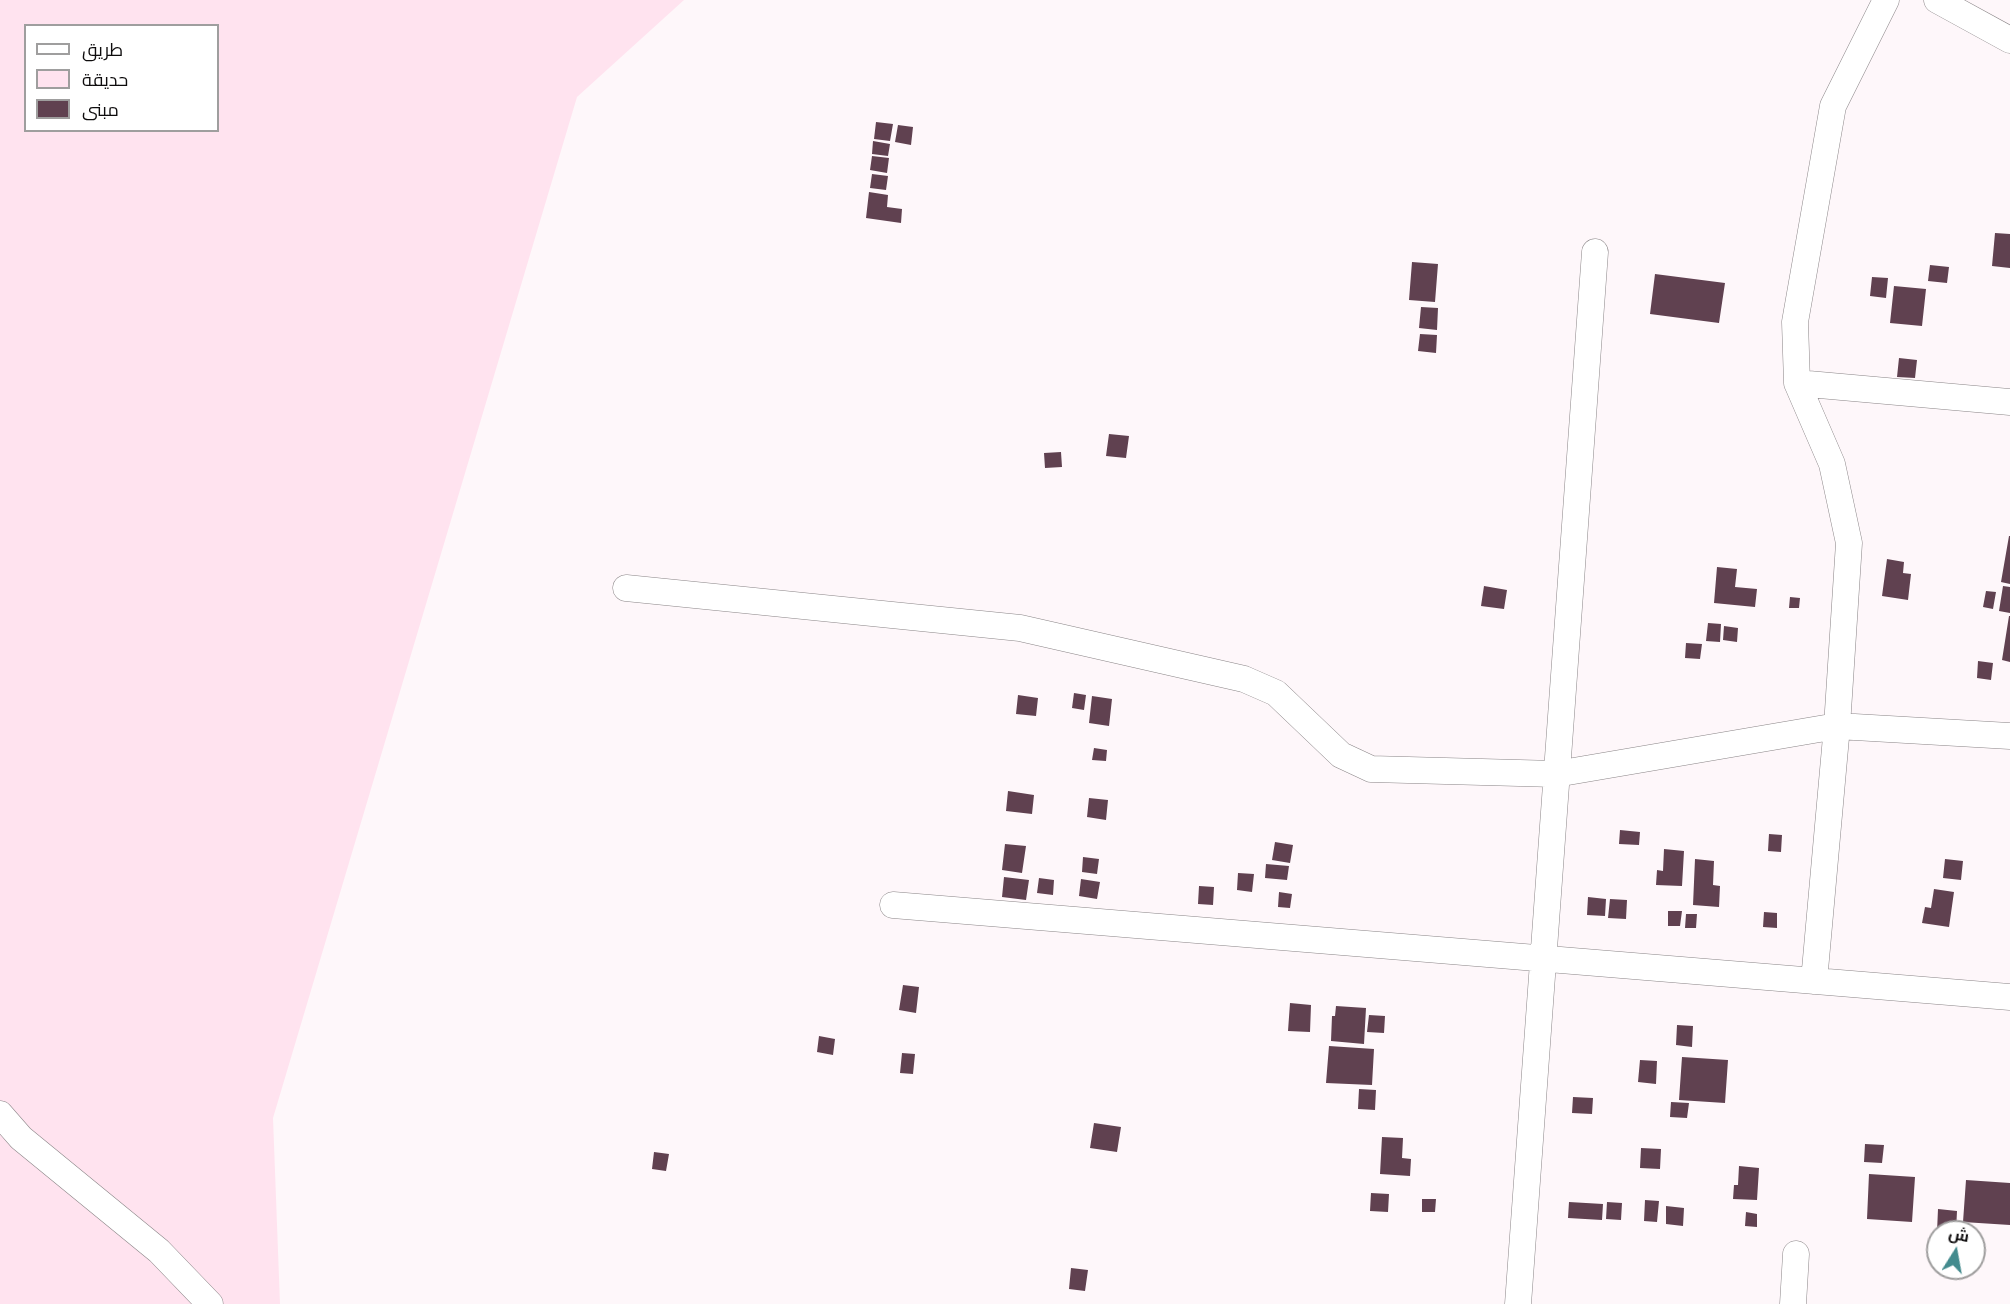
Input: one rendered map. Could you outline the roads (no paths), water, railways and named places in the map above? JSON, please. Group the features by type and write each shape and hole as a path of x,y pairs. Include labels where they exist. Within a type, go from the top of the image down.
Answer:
{"street":[{"path":"1814,981 1837,726 1849,543 1832,464 1797,383 1795,322 1833,106 1886,0"},
{"path":"1937,0 2010,40"},
{"path":"1518,1304 1595,252"},
{"path":"1797,383 2010,402"},
{"path":"626,588 1020,628 1244,679 1276,693 1341,755 1371,769 1556,774 1837,726 2010,736"},
{"path":"893,905 2010,997"},
{"path":"0,1114 21,1138 159,1251 210,1304"},
{"path":"1793,1304 1796,1254"}]}
